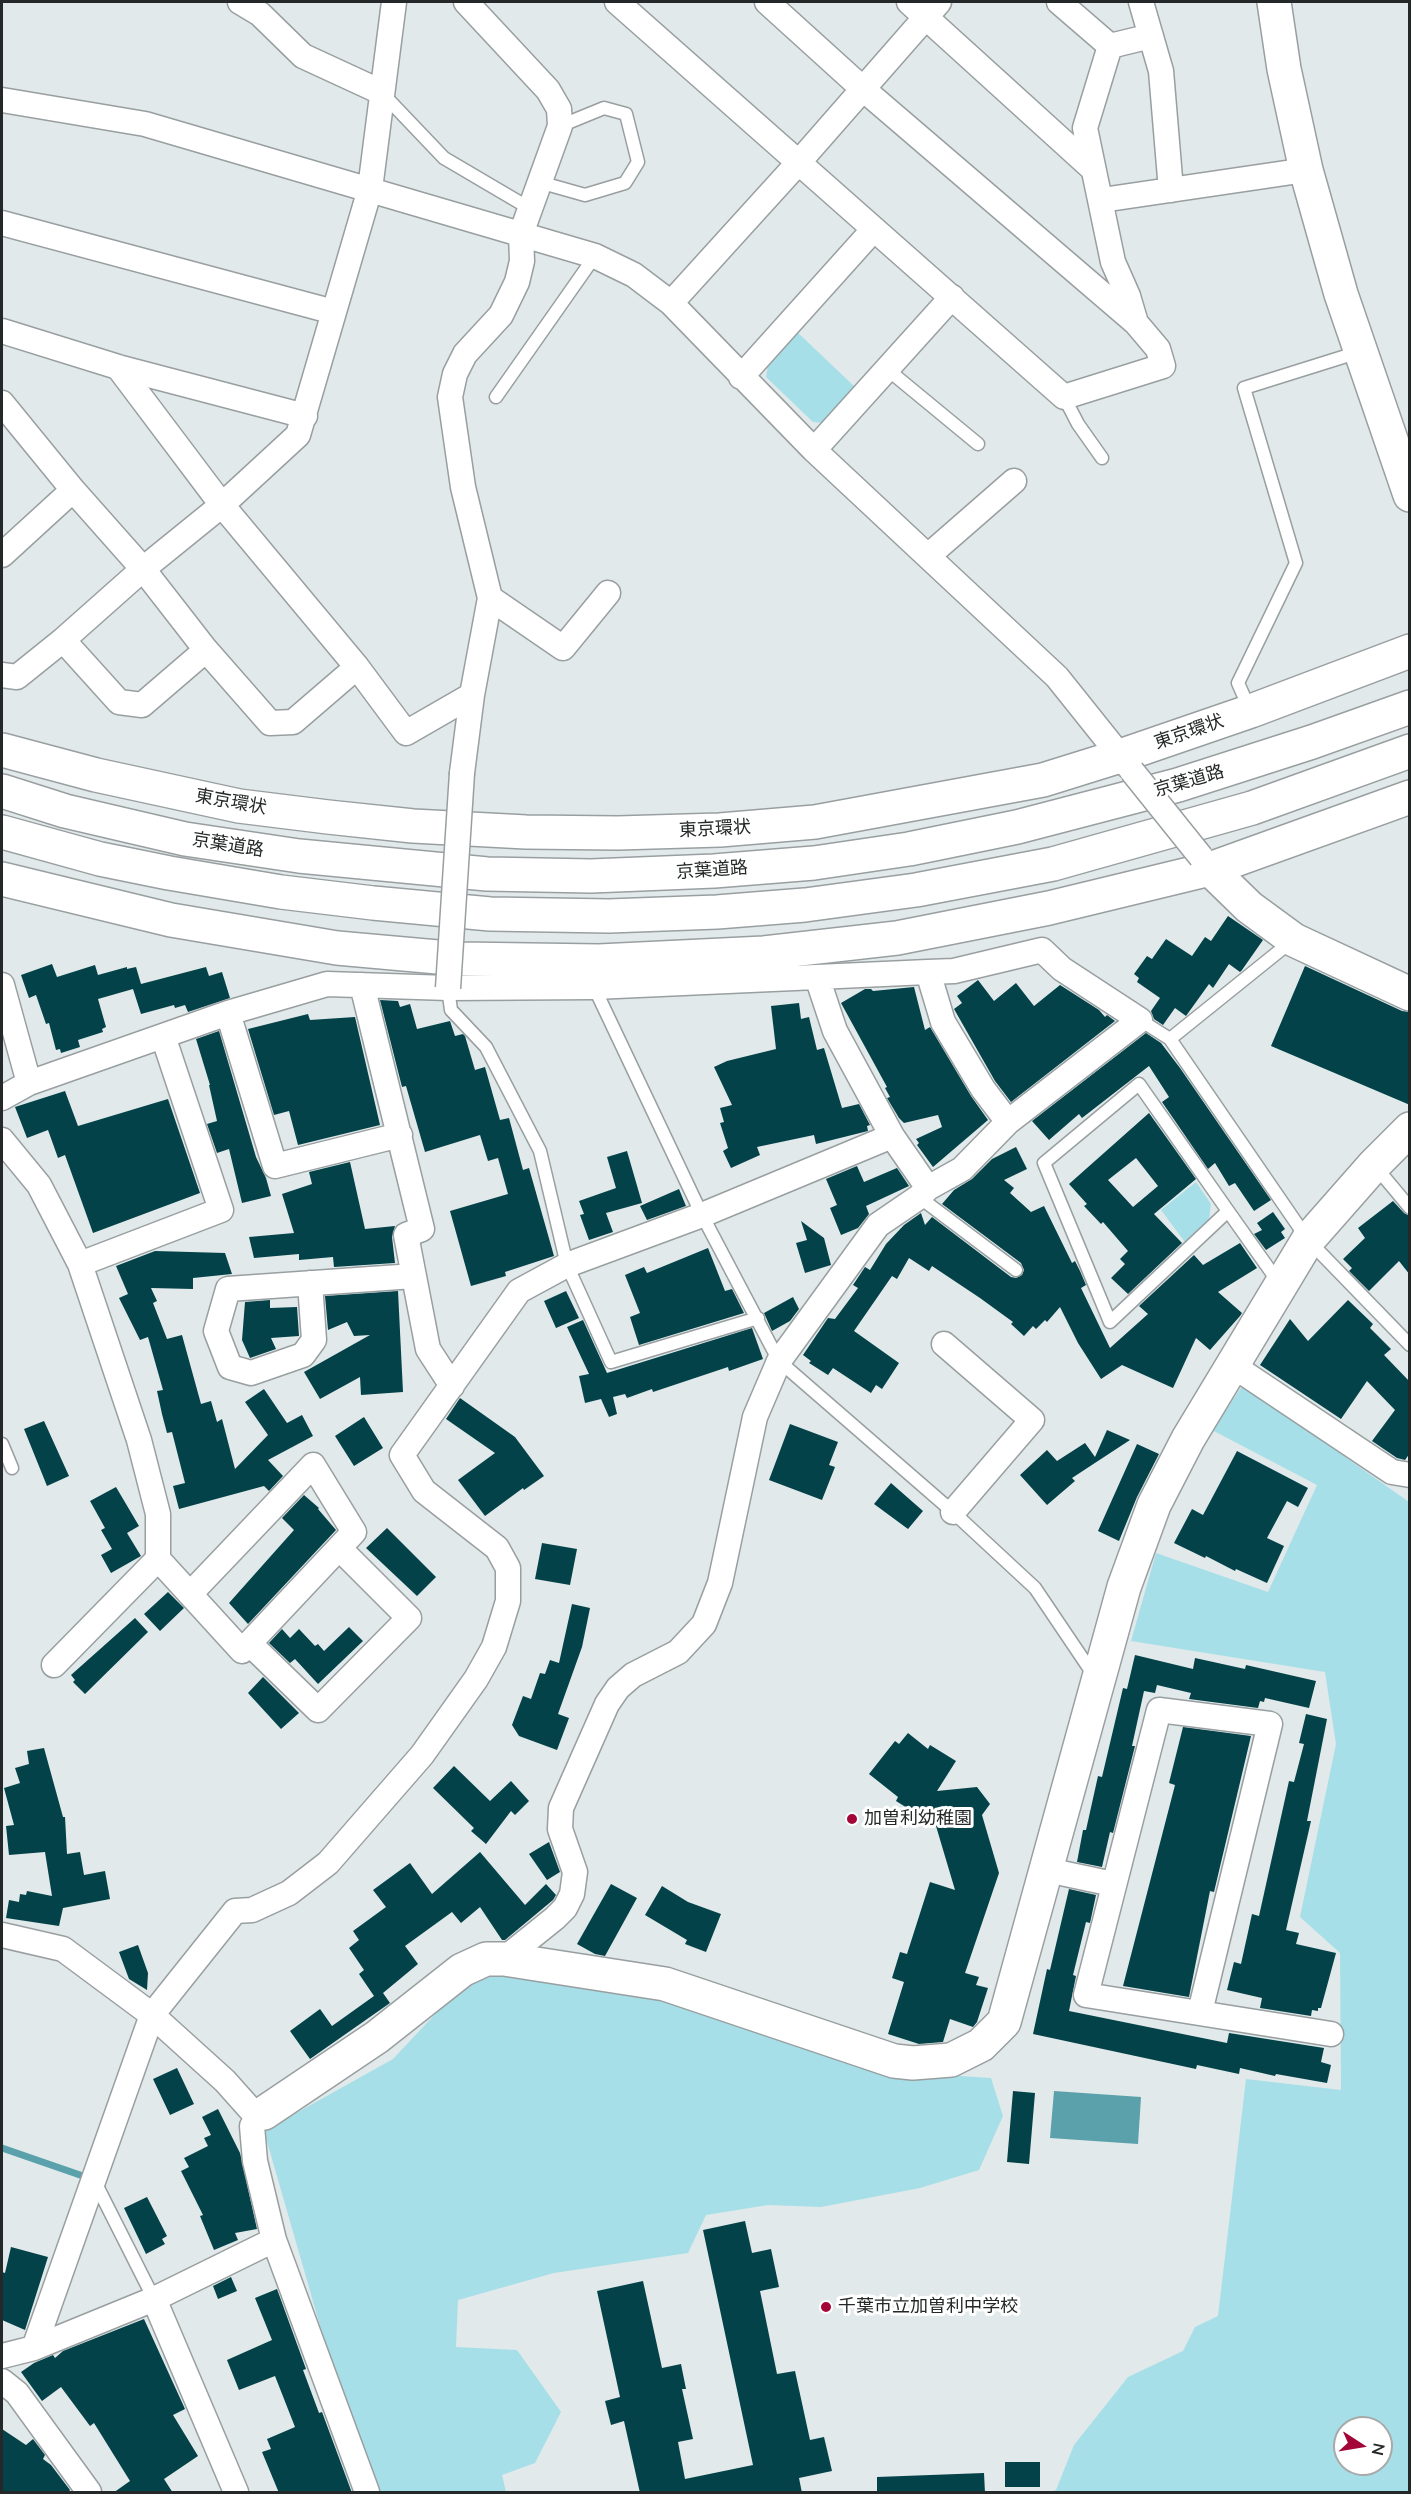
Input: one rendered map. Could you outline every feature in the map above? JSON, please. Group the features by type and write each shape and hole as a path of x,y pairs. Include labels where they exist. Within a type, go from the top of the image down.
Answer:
{"main road":[{"path":"1274,2 1284,69 1306,170 1341,294 1410,495"},
{"name":"東京環状","path":"2,750 96,775 228,803 328,818 413,826 526,832 618,833 720,830 815,822 1126,763 1251,711 1410,651"},
{"name":"京葉道路","path":"2,791 65,811 185,839 299,856 487,874 591,876 714,871 814,863 909,849 1017,827 1188,782 1410,707"},
{"name":"京葉道路","path":"2,832 100,859 179,875 281,892 361,901 490,914 609,916 717,912 805,905 916,890 1053,864 1252,808 1410,751"},
{"path":"2,879 171,920 337,948 460,959 599,961 764,953 897,938 1050,908 1205,863 1410,797"},
{"path":"1205,863 1249,907 1294,940 1410,994"},
{"path":"261,2116 377,2037 462,1970 486,1959 504,1959 665,1984 894,2061 913,2063 951,2060 981,2045 1004,2022 1097,1680 1124,1587 1154,1504 1188,1439 1279,1284 1308,1240 1374,1165 1410,1129"}],"street":[{"path":"240,2 261,8 303,56 381,92"},
{"path":"2,675 17,677 63,640 143,569 222,505 298,435 370,189 394,2"},
{"path":"448,988 462,773 472,695 490,598 463,488 450,397 455,374 465,354 501,315 517,282 522,261 521,234 560,126 559,109 548,90 466,2"},
{"path":"617,2 637,10 799,162 1064,396 1163,366 1158,349 1136,323 863,89 767,2"},
{"path":"1059,2 1110,46"},
{"path":"1141,2 1161,71 1170,190"},
{"path":"671,303 863,89 924,6 1093,169"},
{"path":"1110,46 1151,36"},
{"path":"1110,46 1085,128 1102,200 1113,262 1128,296 1136,323"},
{"path":"2,100 144,124 595,256 634,275 671,303 814,450 1058,677 1205,863"},
{"path":"1102,200 1306,170"},
{"path":"2,223 334,312"},
{"path":"741,377 874,229"},
{"path":"814,450 952,297"},
{"path":"2,331 118,367 305,416"},
{"path":"118,367 222,505 357,667 406,734 472,695"},
{"path":"2,403 73,490 143,569 206,650 270,723 293,722 357,667"},
{"path":"928,556 1014,481"},
{"path":"2,555 73,490"},
{"path":"490,598 563,648 608,593"},
{"path":"63,640 119,702 142,705 206,650"},
{"path":"2,1098 29,1083 228,1013 327,984 448,988 594,987 954,971 1042,950 1062,969 1140,1020 1008,1122 962,1169 924,1192 878,1225 779,1361 755,1417 720,1583 704,1624 678,1652 633,1675 618,1688 607,1704 561,1808 560,1829 575,1872 572,1894 565,1908 555,1918 504,1959"},
{"path":"928,972 943,1022 983,1089 1008,1122"},
{"path":"817,977 835,1031 924,1192"},
{"path":"2,985 29,1083"},
{"path":"362,985 422,1229 406,1235 428,1349 452,1386"},
{"path":"228,1013 275,1166 400,1135"},
{"path":"80,1264 221,1210 164,1036"},
{"path":"34,2348 152,2015 235,1911 252,1910 289,1893 328,1863 422,1755 476,1679 494,1647 508,1601 508,1568 498,1548 424,1491 402,1455 519,1291 567,1265 702,1215 892,1137"},
{"path":"2,1140 39,1185 80,1264 139,1440 158,1514 158,1559 242,1651 354,1532 313,1465 190,1594"},
{"path":"310,1283 314,1340 303,1355 251,1373 230,1367 216,1331 228,1289 310,1283 414,1276"},
{"path":"945,1344 1032,1420 953,1512"},
{"path":"1232,1365 1392,1472 1410,1475"},
{"path":"249,1643 318,1710 409,1618 339,1548"},
{"path":"54,1665 158,1559"},
{"path":"1200,2012 1270,1724 1159,1710 1086,1995 1331,2034"},
{"path":"1047,1870 1113,1884"},
{"path":"2,1935 63,1950 152,2015 261,2116 252,2126 255,2161 274,2240 368,2493"},
{"path":"2,2356 34,2348 154,2298 274,2240"},
{"path":"154,2298 236,2493"},
{"path":"2,2381 17,2393 89,2493"}],"lane":[{"path":"381,92 444,158 529,208"},
{"path":"539,182 585,195 625,183 638,162 626,114 604,108 560,126"},
{"path":"496,397 595,256"},
{"path":"1251,711 1238,683 1296,563 1244,388 1360,351"},
{"path":"887,369 978,444"},
{"path":"1064,396 1078,424 1102,458"},
{"path":"1170,1039 1294,940"},
{"path":"594,987 702,1215 779,1361 953,1512 1035,1588 1097,1680"},
{"path":"448,988 451,1010 486,1047 540,1151 567,1265 611,1362 758,1318"},
{"path":"1140,1020 1170,1039 1308,1240 1410,1346"},
{"path":"1228,1211 1110,1322 1044,1163 1139,1084 1228,1211 1279,1284"},
{"path":"1374,1165 1410,1208"},
{"path":"924,1192 1016,1270"},
{"path":"2,1444 12,1468"},
{"path":"94,2181 154,2298"}],"shaded area":[{"path":"796,331 855,387 824,423 813,422 766,377 769,359"},
{"path":"1196,1182 1211,1204 1209,1219 1185,1242 1161,1210"},
{"path":"1243,1385 1409,1502 1409,2492 1050,2492 1056,2490 1074,2445 1128,2377 1183,2351 1195,2327 1218,2316 1246,2079 1341,2090 1340,1953 1300,1917 1336,1744 1325,1672 1131,1641 1156,1553 1268,1592 1317,1485 1212,1430"},
{"path":"521,1967 655,1995 930,2074 991,2078 1003,2116 979,2170 920,2188 821,2207 768,2205 706,2215 688,2253 554,2273 458,2300 456,2347 517,2350 561,2412 535,2463 502,2475 506,2492 380,2492 329,2357 264,2131 393,2059 469,1978"},
{"path":"1054,2091 1141,2097 1138,2144 1050,2138"}],"building":[{"path":"1228,916 1263,940 1240,972 1229,964 1213,988 1209,984 1186,1016 1175,1008 1163,1025 1154,1019 1151,1011 1160,998 1137,982 1139,978 1134,974 1147,956 1152,959 1166,939 1192,956 1205,937 1211,941"},
{"path":"52,964 57,977 95,965 98,975 127,967 127,969 136,967 141,984 206,967 209,976 222,972 230,998 188,1012 185,1005 175,1008 174,1005 141,1014 133,989 98,999 106,1027 102,1029 103,1032 78,1040 80,1047 61,1053 60,1049 56,1050 49,1023 46,1024 36,995 29,998 21,975"},
{"path":"1305,966 1402,1011 1410,1012 1410,1105 1271,1046"},
{"path":"978,980 994,1001 1016,983 1034,1006 1060,985 1099,1010 1105,1017 1107,1015 1115,1021 1011,1102 995,1081 954,1009 962,1003 957,996"},
{"path":"914,987 925,1030 930,1027 988,1120 933,1167 917,1145 919,1143 916,1139 942,1127 938,1115 904,1123 899,1118 887,1098 890,1097 885,1088 887,1087 841,1003 865,989 873,991"},
{"path":"380,1000 398,1001 400,1007 410,1004 417,1029 450,1021 455,1036 463,1034 465,1036 475,1070 485,1067 500,1120 509,1118 523,1170 529,1168 554,1256 505,1272 506,1276 471,1286 450,1211 508,1194 498,1158 488,1161 480,1135 425,1152 406,1086 402,1087"},
{"path":"799,1003 801,1019 809,1017 817,1050 824,1048 842,1108 859,1104 870,1125 867,1126 868,1131 816,1144 814,1135 757,1147 760,1155 731,1168 723,1151 728,1148 720,1123 724,1122 720,1108 732,1105 714,1067 727,1061 776,1049 771,1006"},
{"path":"308,1014 310,1020 355,1017 380,1125 298,1145 289,1111 274,1115 248,1029"},
{"path":"219,1031 256,1157 271,1196 242,1203 229,1149 217,1153 207,1124 217,1121 210,1085 196,1039"},
{"path":"1146,1033 1161,1043 1180,1068 1271,1200 1254,1211 1235,1183 1229,1186 1215,1163 1208,1169 1162,1102 1169,1097 1149,1066 1082,1118 1079,1114 1049,1140 1032,1121"},
{"path":"65,1091 78,1126 168,1099 200,1193 93,1233 65,1155 58,1158 48,1130 27,1138 15,1107"},
{"path":"1149,1113 1196,1179 1154,1214 1182,1243 1128,1294 1111,1278 1125,1264 1120,1259 1128,1251 1103,1222 1101,1224 1084,1206 1087,1204 1069,1184","holes":["1136,1158 1158,1186 1133,1207 1108,1180"]},
{"path":"1016,1147 1027,1169 1004,1180 1014,1188 1010,1193 1031,1212 1044,1206 1072,1263 1075,1261 1080,1271 1086,1285 1081,1288 1110,1348 1148,1314 1139,1306 1194,1255 1203,1265 1240,1243 1257,1268 1218,1292 1242,1313 1240,1316 1210,1350 1196,1338 1173,1388 1122,1365 1101,1379 1078,1343 1060,1307 1047,1322 1045,1320 1036,1329 1033,1326 1024,1336 1011,1324 1013,1322 980,1298 932,1266 929,1271 909,1258 897,1279 892,1276 854,1331 899,1363 882,1389 876,1385 871,1393 833,1368 828,1375 809,1363 811,1361 803,1355 828,1318 835,1319 858,1288 853,1285 865,1267 870,1270 886,1244 904,1225 921,1213 925,1225 932,1217 1011,1277 1016,1278 1022,1275 1024,1270 1021,1263 942,1204 954,1190 972,1179 992,1159"},
{"path":"627,1151 642,1203 606,1213 613,1232 589,1240 580,1215 584,1214 579,1201 616,1188 607,1157"},
{"path":"350,1162 365,1229 395,1226 392,1237 395,1263 334,1267 333,1257 299,1260 299,1254 254,1258 249,1237 294,1233 282,1194 312,1184 309,1172"},
{"path":"857,1166 864,1182 897,1168 909,1186 866,1206 869,1214 858,1228 841,1235 830,1208 837,1205 826,1179"},
{"path":"679,1189 686,1206 647,1220 640,1206"},
{"path":"1393,1201 1410,1216 1410,1275 1399,1261 1369,1291 1349,1271 1352,1268 1343,1259 1365,1238 1358,1228"},
{"path":"1273,1212 1285,1229 1281,1232 1285,1238 1266,1250 1254,1234 1262,1230 1257,1223"},
{"path":"801,1221 824,1238 831,1265 805,1273 796,1243 807,1240"},
{"path":"708,1248 725,1291 732,1289 744,1313 639,1345 630,1317 640,1313 625,1275 644,1267 647,1273"},
{"path":"155,1251 225,1253 232,1274 193,1278 193,1289 151,1288 157,1301 153,1303 167,1339 182,1335 201,1404 211,1401 217,1422 222,1419 235,1469 268,1435 245,1402 264,1389 287,1423 302,1415 313,1436 268,1460 283,1476 269,1491 264,1486 179,1509 173,1486 185,1483 172,1432 167,1433 162,1414 157,1391 163,1390 148,1337 140,1340 119,1298 128,1294 116,1266"},
{"path":"398,1291 403,1392 361,1395 360,1377 320,1399 304,1372 370,1335 354,1336 347,1322 328,1330 325,1296"},
{"path":"566,1291 579,1318 556,1328 544,1301"},
{"path":"793,1297 799,1309 790,1321 772,1331 764,1313"},
{"path":"270,1300 270,1308 297,1307 299,1336 271,1338 276,1349 250,1358 242,1340 245,1302"},
{"path":"1348,1300 1373,1324 1370,1328 1391,1349 1384,1355 1410,1382 1410,1453 1405,1460 1397,1458 1372,1441 1395,1410 1367,1381 1341,1419 1260,1365 1290,1319 1308,1341"},
{"path":"583,1320 607,1373 752,1328 763,1359 729,1371 728,1367 653,1392 652,1389 627,1398 625,1394 613,1397 617,1414 609,1417 601,1399 585,1403 579,1376 589,1374 567,1327"},
{"path":"460,1398 515,1437 544,1476 524,1490 523,1488 485,1516 458,1480 495,1453 446,1419"},
{"path":"364,1417 383,1448 354,1466 335,1436"},
{"path":"44,1421 69,1476 47,1486 24,1429"},
{"path":"790,1424 838,1442 829,1465 835,1467 822,1500 769,1480"},
{"path":"1107,1430 1130,1440 1072,1478 1075,1481 1047,1505 1020,1475 1047,1450 1057,1461 1085,1443 1095,1457"},
{"path":"1137,1444 1159,1454 1137,1497 1119,1541 1098,1531"},
{"path":"1237,1451 1308,1488 1298,1507 1287,1501 1267,1538 1284,1546 1267,1583 1174,1543 1192,1509 1203,1515"},
{"path":"891,1483 923,1511 908,1529 874,1504"},
{"path":"116,1487 139,1526 127,1533 141,1556 111,1573 101,1555 112,1549 101,1530 105,1528 90,1501"},
{"path":"304,1495 319,1508 336,1530 248,1624 229,1603 294,1530 282,1518"},
{"path":"387,1528 436,1577 417,1596 366,1548"},
{"path":"542,1543 577,1549 570,1585 535,1579"},
{"path":"168,1592 184,1608 160,1631 144,1614"},
{"path":"572,1604 590,1608 582,1647 558,1714 569,1718 557,1750 519,1736 512,1725 523,1696 531,1699 540,1673 545,1674 550,1660 559,1663"},
{"path":"135,1618 148,1632 85,1694 73,1682 75,1680 71,1675"},
{"path":"349,1627 363,1641 318,1684 295,1659 290,1663 269,1643 282,1629 290,1638 299,1629 315,1646 318,1644 324,1651"},
{"path":"1135,1655 1193,1669 1195,1658 1245,1669 1246,1665 1316,1681 1309,1708 1265,1698 1264,1702 1260,1701 1258,1708 1189,1699 1191,1693 1157,1685 1155,1693 1144,1691 1132,1746 1135,1746 1102,1867 1077,1862 1098,1776 1102,1777 1123,1688 1127,1689"},
{"path":"263,1677 299,1713 281,1729 248,1693"},
{"path":"1306,1714 1327,1719 1307,1821 1311,1821 1286,1930 1299,1933 1296,1944 1336,1953 1321,2008 1318,2008 1318,2011 1312,2010 1311,2016 1260,2008 1262,1998 1227,1990 1234,1962 1241,1964 1252,1914 1259,1916 1289,1781 1294,1782 1304,1744 1299,1743"},
{"path":"1183,1727 1251,1736 1214,1892 1210,1891 1189,1997 1123,1986 1175,1785 1169,1783"},
{"path":"908,1733 928,1749 930,1745 956,1761 937,1791 977,1787 990,1804 982,1815 999,1873 965,1973 979,1977 976,1985 988,1988 977,2022 973,2027 950,2019 943,2042 919,2044 888,2034 904,1982 892,1978 900,1952 907,1954 930,1882 955,1890 936,1826 896,1801 898,1797 869,1774 895,1741 899,1744"},
{"path":"44,1748 63,1817 65,1817 67,1854 80,1852 84,1875 105,1871 110,1899 63,1908 59,1926 6,1918 9,1900 19,1902 20,1894 26,1895 27,1891 52,1896 45,1852 9,1855 6,1826 14,1825 4,1788 20,1783 15,1768 29,1764 27,1751"},
{"path":"454,1766 490,1801 511,1781 529,1801 515,1815 511,1811 486,1844 471,1831 474,1828 433,1788"},
{"path":"549,1842 560,1872 547,1880 529,1854"},
{"path":"480,1852 525,1905 546,1884 556,1895 553,1900 505,1940 502,1940 480,1907 461,1923 452,1912 405,1946 418,1964 383,1993 390,2003 310,2059 290,2031 320,2009 332,2026 374,1996 359,1974 364,1970 349,1948 359,1940 353,1931 386,1907 373,1890 410,1863 432,1894"},
{"path":"611,1884 637,1898 605,1956 595,1954 577,1944"},
{"path":"662,1886 688,1902 721,1914 706,1952 685,1944 687,1940 645,1915"},
{"path":"1069,1889 1096,1895 1090,1923 1086,1922 1073,1975 1076,1976 1069,2011 1227,2043 1229,2033 1324,2048 1321,2062 1331,2065 1327,2083 1276,2074 1275,2076 1240,2068 1239,2074 1197,2065 1196,2069 1033,2034 1047,1969 1050,1970"},
{"path":"138,1945 148,1973 147,1990 129,1979 119,1952"},
{"path":"177,2068 194,2104 170,2115 153,2079"},
{"path":"1013,2091 1035,2093 1029,2164 1007,2162"},
{"path":"218,2109 240,2153 257,2229 235,2233 238,2240 214,2250 200,2216 203,2215 181,2171 189,2167 184,2158 208,2146 204,2138 211,2135 202,2117"},
{"path":"147,2197 167,2236 162,2239 165,2244 146,2254 124,2208"},
{"path":"745,2221 752,2253 771,2249 779,2287 760,2291 777,2374 795,2371 810,2440 824,2437 832,2471 799,2478 802,2493 640,2493 624,2421 611,2425 605,2401 620,2397 597,2291 643,2281 662,2368 681,2364 686,2389 682,2389 693,2439 678,2442 685,2479 753,2465 703,2230"},
{"path":"11,2247 48,2257 25,2330 2,2320 2,2272 5,2273"},
{"path":"231,2277 237,2291 218,2299 213,2286"},
{"path":"277,2289 306,2369 303,2370 319,2413 322,2412 352,2493 279,2493 262,2452 271,2449 267,2439 295,2427 275,2376 239,2390 227,2360 272,2340 255,2298"},
{"path":"144,2319 185,2409 173,2415 198,2456 164,2479 173,2493 113,2493 130,2481 94,2423 90,2426 61,2387 42,2401 21,2372 34,2363 53,2355 55,2358 63,2351"},
{"path":"2,2429 26,2445 33,2439 45,2455 43,2459 51,2465 70,2490 68,2493 2,2493"},
{"path":"1005,2462 1040,2462 1040,2487 1005,2487"},
{"path":"984,2473 985,2493 877,2493 877,2477"}],"waterway":[{"path":"2,2148 80,2175"}],"place":[{"name":"加曽利幼稚園","path":"852,1819"},
{"name":"千葉市立加曽利中学校","path":"826,2307"}]}
